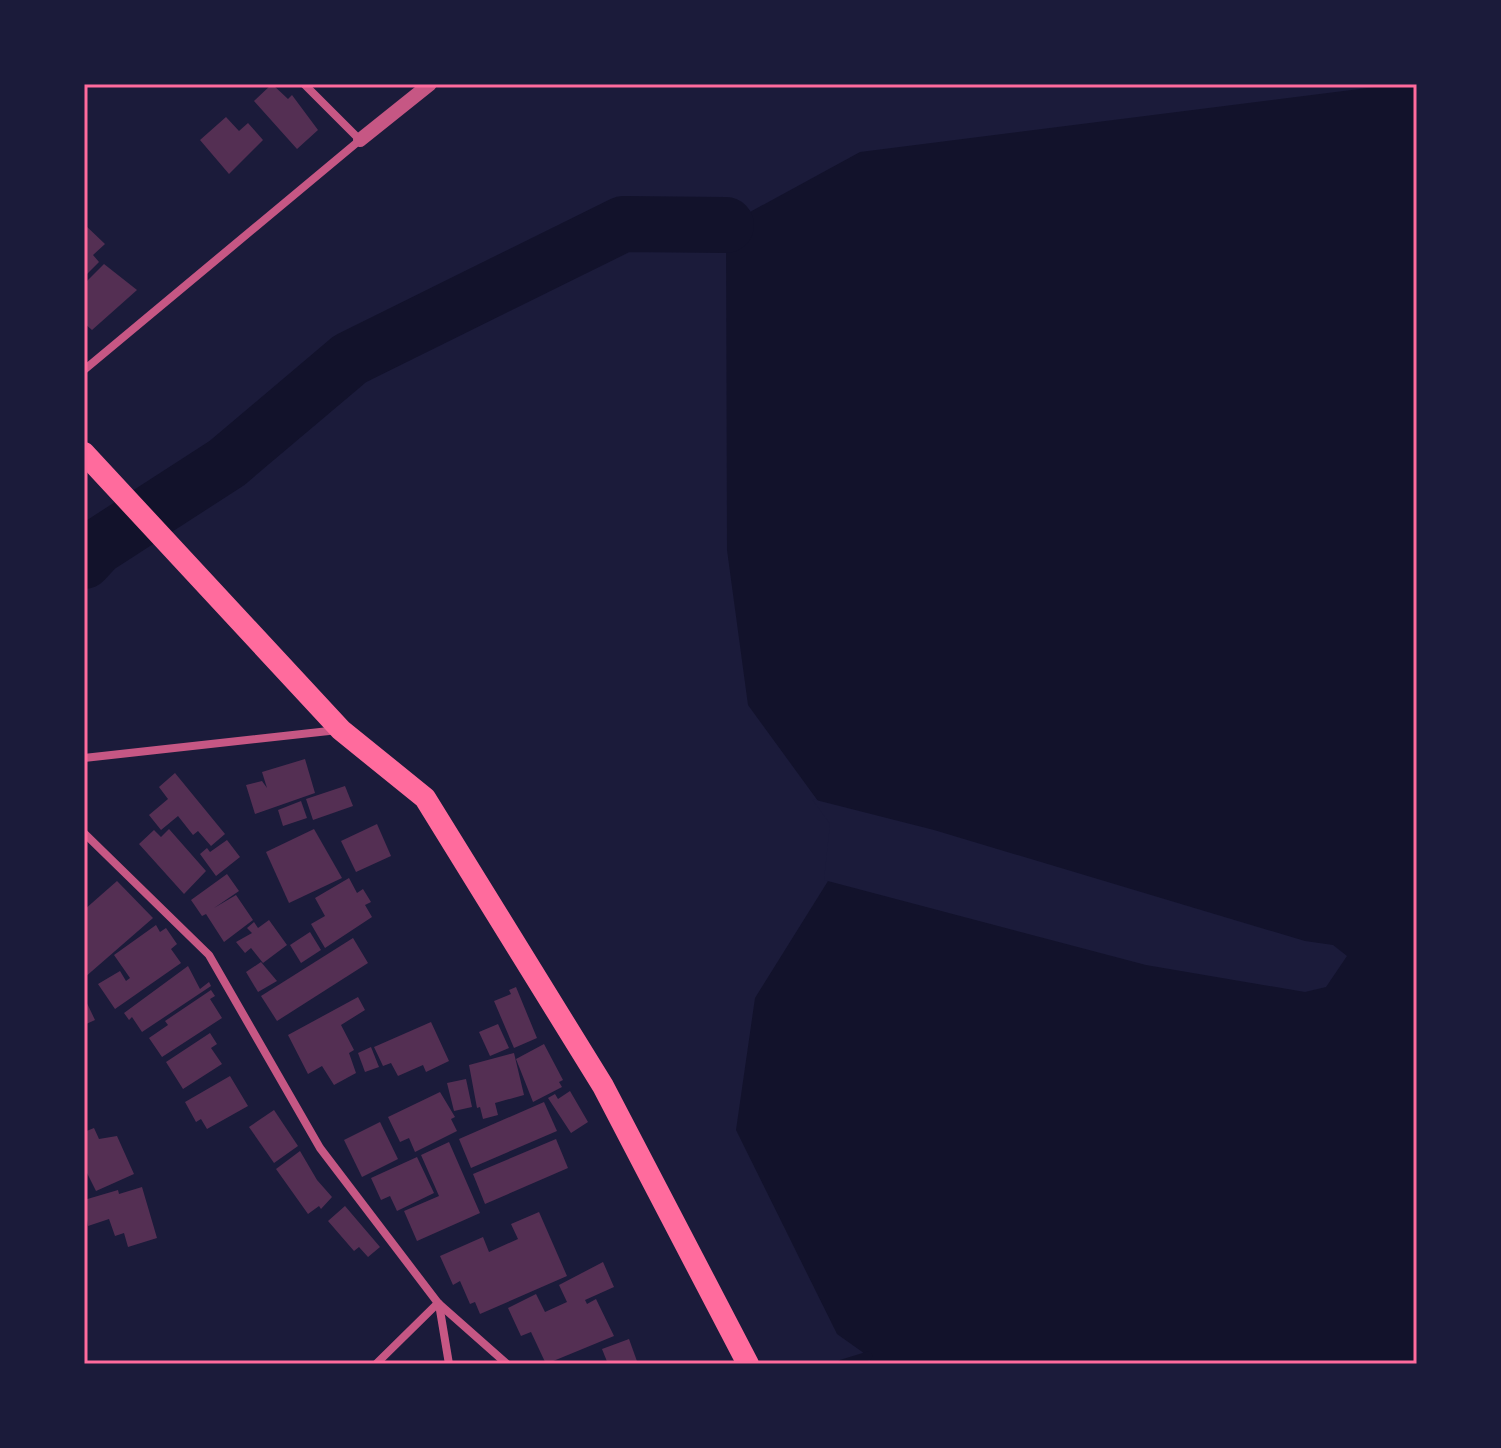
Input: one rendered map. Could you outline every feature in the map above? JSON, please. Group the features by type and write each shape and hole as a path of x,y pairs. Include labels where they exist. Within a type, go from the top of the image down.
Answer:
{"highway":[{"path":"84,453 341,730 425,798 603,1086 748,1364"}],"street":[{"path":"304,84 360,140"},
{"path":"84,370 430,84"},
{"path":"84,758 341,730"},
{"path":"84,833 209,955 320,1148 438,1303 507,1364"},
{"path":"376,1364 438,1303"},
{"path":"438,1303 449,1364"}],"shaded area":[{"path":"1417,84 1417,1364 872,1364 868,1356 837,1334 736,1130 755,998 828,881 834,823 748,705 727,550 726,225 860,152"}],"pier":[{"path":"812,799 934,830 1305,941 1333,945 1347,956 1326,987 1305,992 1146,965 824,880 830,824"}],"building":[{"path":"272,84 288,99 292,95 318,130 297,149 254,101"},
{"path":"226,117 239,131 248,123 263,140 229,174 200,140"},
{"path":"84,224 105,244 93,255 99,262 84,277"},
{"path":"104,264 137,290 92,330 84,323 84,284"},
{"path":"305,759 315,793 255,814 246,785 262,781 267,788 262,772"},
{"path":"175,773 225,834 211,846 198,831 193,835 178,816 161,830 149,815 168,799 159,787"},
{"path":"345,786 353,806 313,820 306,799"},
{"path":"301,801 307,818 283,826 278,810"},
{"path":"377,824 391,856 356,872 341,841"},
{"path":"169,829 206,871 184,894 139,844 154,830 161,837"},
{"path":"314,829 342,878 289,903 266,852"},
{"path":"227,840 240,857 216,876 200,854 207,848 210,852"},
{"path":"227,874 239,891 214,908 236,895 253,920 224,942 206,914 202,916 191,900"},
{"path":"349,878 357,893 363,889 371,902 365,905 372,917 325,948 311,924 325,916 315,898"},
{"path":"117,881 153,918 84,978 84,910"},
{"path":"269,920 287,945 263,963 251,948 245,953 236,942 252,933 247,928 254,922 258,928"},
{"path":"156,925 160,932 166,928 177,944 171,949 181,963 115,1009 98,984 120,971 126,981 130,978 114,955"},
{"path":"310,932 321,950 301,963 290,945"},
{"path":"353,938 368,963 277,1021 261,996"},
{"path":"261,962 277,981 258,992 246,972"},
{"path":"188,966 200,989 209,982 211,986 142,1032 132,1017 129,1020 124,1013"},
{"path":"516,987 537,1038 514,1048 494,1001 511,994 509,990"},
{"path":"211,990 215,996 210,999 222,1018 162,1057 149,1038 168,1025 165,1021"},
{"path":"84,997 95,1020 84,1025"},
{"path":"358,997 365,1010 341,1025 354,1050 349,1053 356,1073 334,1085 322,1066 308,1074 288,1035"},
{"path":"431,1022 449,1061 426,1072 423,1065 398,1076 391,1063 383,1066 374,1047"},
{"path":"498,1024 509,1048 490,1056 479,1032"},
{"path":"210,1033 217,1044 211,1048 222,1064 183,1089 166,1062"},
{"path":"544,1044 563,1080 559,1082 562,1087 533,1102 516,1059"},
{"path":"371,1047 379,1067 365,1072 358,1053"},
{"path":"514,1053 524,1095 495,1103 498,1115 483,1119 480,1107 477,1108 469,1065"},
{"path":"230,1076 248,1106 207,1129 201,1119 196,1122 185,1102"},
{"path":"466,1079 472,1107 454,1111 447,1083"},
{"path":"570,1091 588,1122 571,1133 548,1098 555,1094 558,1099"},
{"path":"440,1092 455,1117 451,1119 457,1131 415,1152 409,1138 400,1142 388,1117"},
{"path":"544,1102 557,1131 471,1168 459,1139"},
{"path":"274,1110 298,1146 274,1163 249,1127"},
{"path":"380,1122 398,1159 362,1177 344,1140"},
{"path":"94,1128 99,1139 117,1136 134,1174 96,1191 84,1167 84,1132"},
{"path":"556,1139 568,1168 485,1204 473,1174"},
{"path":"449,1142 480,1213 417,1241 404,1211 439,1196 421,1155"},
{"path":"300,1151 317,1180 332,1197 321,1209 319,1206 308,1214 276,1169"},
{"path":"417,1157 434,1193 397,1211 390,1196 381,1200 371,1178"},
{"path":"142,1187 157,1238 128,1247 124,1233 115,1236 109,1219 88,1226 84,1200"},
{"path":"345,1206 380,1247 368,1257 359,1247 354,1251 328,1221"},
{"path":"539,1212 567,1276 480,1314 475,1302 470,1304 460,1281 453,1285 440,1256 483,1237 489,1252 518,1239 511,1224"},
{"path":"603,1262 614,1287 585,1300 587,1304 596,1299 614,1336 546,1364 531,1332 521,1336 508,1308 536,1294 545,1312 567,1302 559,1285"},
{"path":"629,1339 638,1364 608,1364 602,1349"}],"waterway":[{"path":"84,561 97,547 227,463 350,359 623,224 726,225"},
{"path":"842,1364 868,1356"}]}
